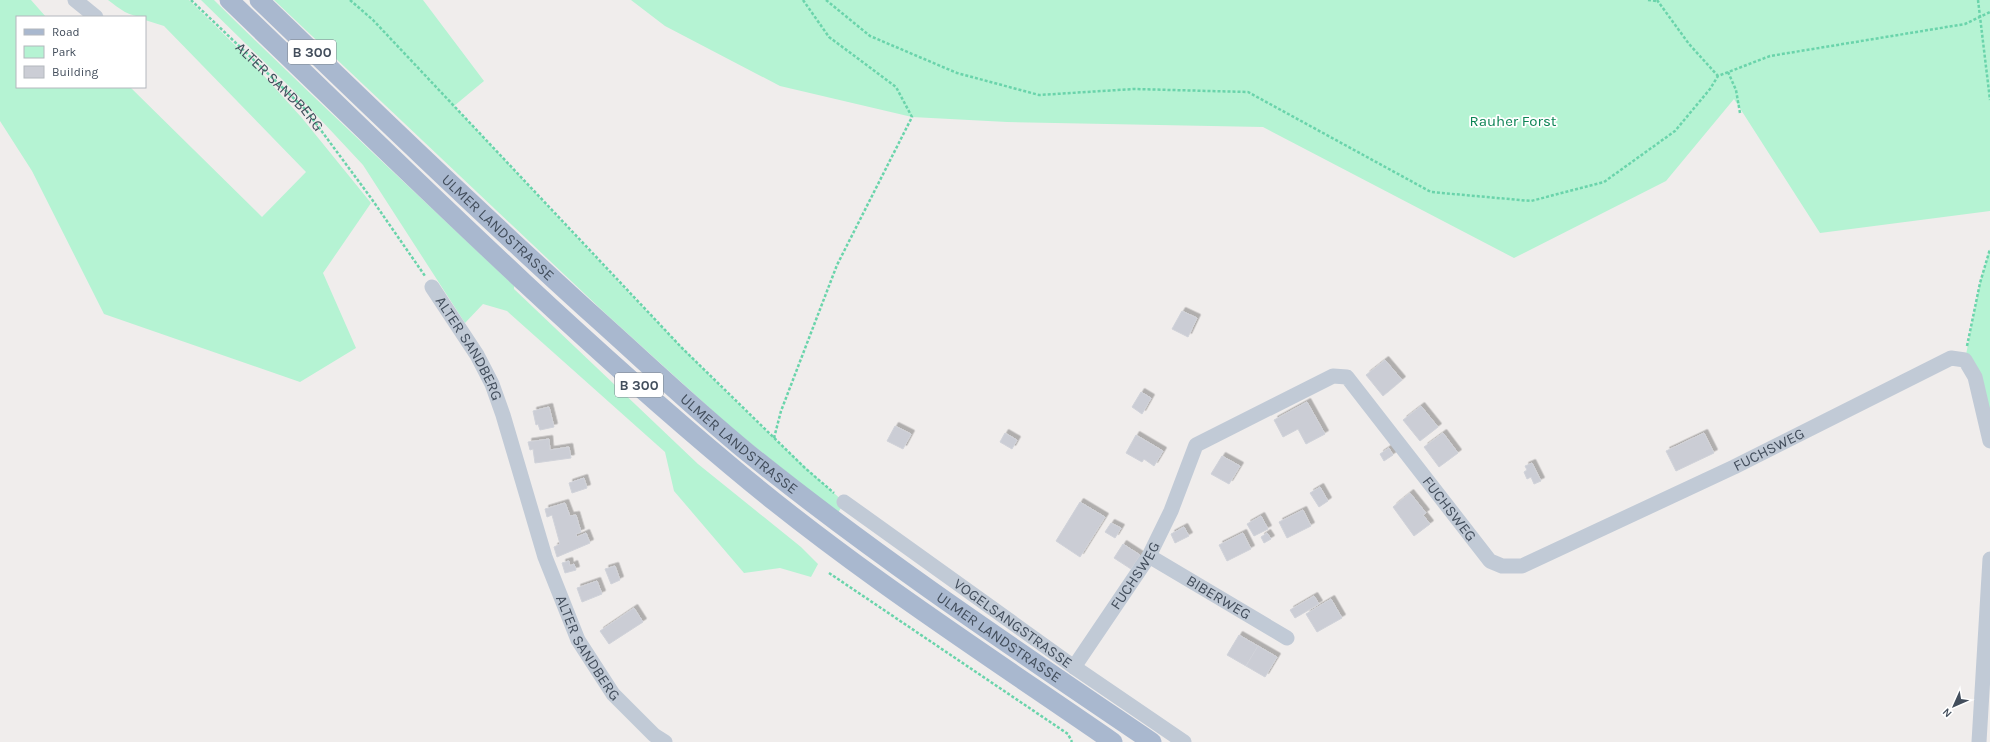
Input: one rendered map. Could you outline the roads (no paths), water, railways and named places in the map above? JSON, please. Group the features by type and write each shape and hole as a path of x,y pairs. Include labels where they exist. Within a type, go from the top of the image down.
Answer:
{"main road":[{"name":"ULMER LANDSTRASSE","path":"229,0 535,292 732,467 872,576 1113,742"},
{"name":"ULMER LANDSTRASSE","path":"259,0 366,104 549,275 691,404 745,450 886,559 1004,642 1152,742"}],"street":[{"path":"75,0 95,16"},
{"name":"ALTER SANDBERG","path":"432,287 477,355 492,384 503,415 545,557 578,640 613,694 654,735 665,742"},
{"name":"FUCHSWEG","path":"1074,667 1149,556 1171,511 1196,445 1333,376 1347,377 1490,561 1502,566 1522,566 1734,467 1950,358 1965,360 1975,377 1990,442"},
{"name":"VOGELSANGSTRASSE","path":"844,502 1074,667 1184,742"},
{"name":"BIBERWEG","path":"1149,556 1287,638"},
{"path":"1979,742 1987,642 1990,559"}],"park label":[{"name":"Rauher Forst","path":"1513,121"}]}
